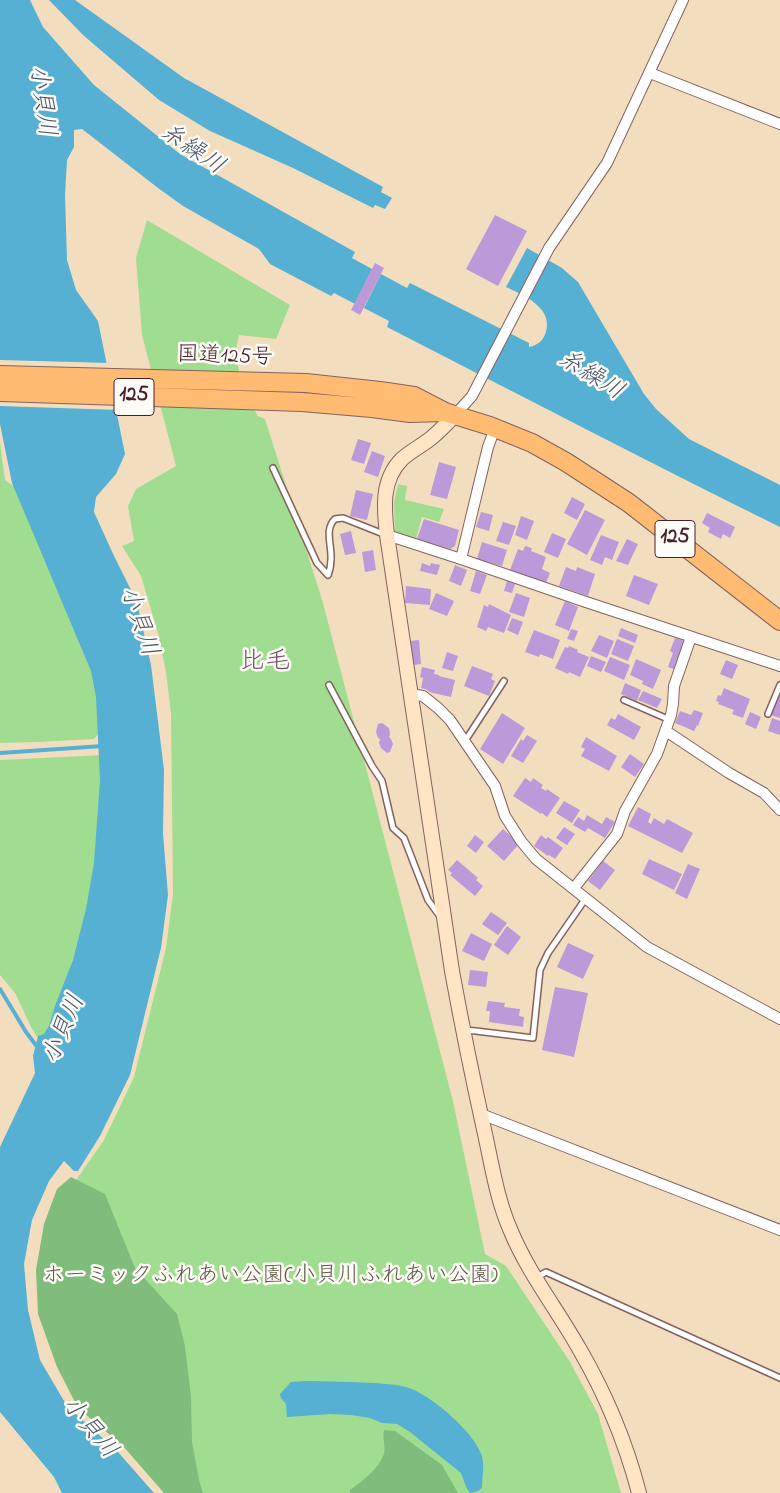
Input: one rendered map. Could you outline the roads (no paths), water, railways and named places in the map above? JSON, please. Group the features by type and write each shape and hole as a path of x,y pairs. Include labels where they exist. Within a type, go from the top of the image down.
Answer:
{"highway":[{"name":"国道125号","path":"0,375 306,383 414,396 450,413 495,428 550,452 629,503 780,621"},
{"name":"国道125号","path":"0,392 302,402 410,413 450,413"}],"street":[{"path":"639,1493 604,1393 580,1349 522,1255 500,1200 463,1030 445,924 386,535 384,501 389,478 403,459 432,438 450,413 472,396 557,235 608,163 682,0"},
{"path":"650,73 780,124"},
{"path":"462,559 487,452 495,428"},
{"path":"386,535 780,666"},
{"path":"574,888 616,834 625,811 654,759 670,720 674,686 692,637"},
{"path":"410,694 423,696 450,720 494,786 505,816 520,841 536,859 647,947 780,1019"},
{"path":"666,731 729,773 764,793 780,810"},
{"path":"481,1114 780,1230"}],"lane":[{"path":"273,468 318,563 328,575 332,557 329,536 330,525 334,519 344,518 386,535"},
{"path":"465,741 504,681"},
{"path":"329,685 372,766 382,781 393,828 404,838 428,900 445,924"},
{"path":"768,714 780,685"},
{"path":"624,700 670,720"},
{"path":"463,1030 533,1038 540,970 548,953 586,897"},
{"path":"535,1278 546,1272 780,1378"}],"water":[{"name":"小貝川","path":"0,0 30,0 43,27 94,85 180,154 355,252 352,258 372,269 355,304 334,293 331,296 270,264 259,249 183,206 82,129 74,130 74,147 67,160 65,195 67,260 76,290 98,321 125,454 116,474 96,497 94,512 137,602 151,665 164,770 163,833 168,895 161,948 130,1075 100,1136 78,1171 74,1171 64,1161 49,1181 32,1220 24,1264 28,1310 40,1360 67,1406 118,1452 154,1493 62,1493 54,1477 0,1412 0,1147 35,1073 33,1056 38,1036 44,1034 49,1026 73,960 86,909 94,863 100,780 96,697 91,671 12,483 0,424"},
{"path":"49,0 75,0 184,78 383,187 381,192 392,198 385,209 375,205 373,208 293,168 210,131 159,100 83,35"},
{"name":"糸繰川","path":"527,248 562,268 578,282 644,394 656,409 689,439 780,485 780,527 387,327 389,321 364,308 381,274 407,288 410,283 529,343 529,347 538,344 546,332 547,323 545,316 535,303 506,287"},
{"path":"291,1382 392,1384 418,1392 430,1399 454,1418 474,1440 483,1461 482,1488 470,1493 461,1473 410,1432 397,1424 382,1423 370,1418 351,1415 330,1414 287,1417 286,1404 280,1394"}],"waterway":[{"path":"0,753 103,746"},
{"name":"小貝川","path":"0,989 38,1048"}],"district":[{"name":"比毛","path":"265,664"}],"park label":[{"name":"ホーミックふれあい公園(小貝川ふれあい公園)","path":"270,1277"}]}
